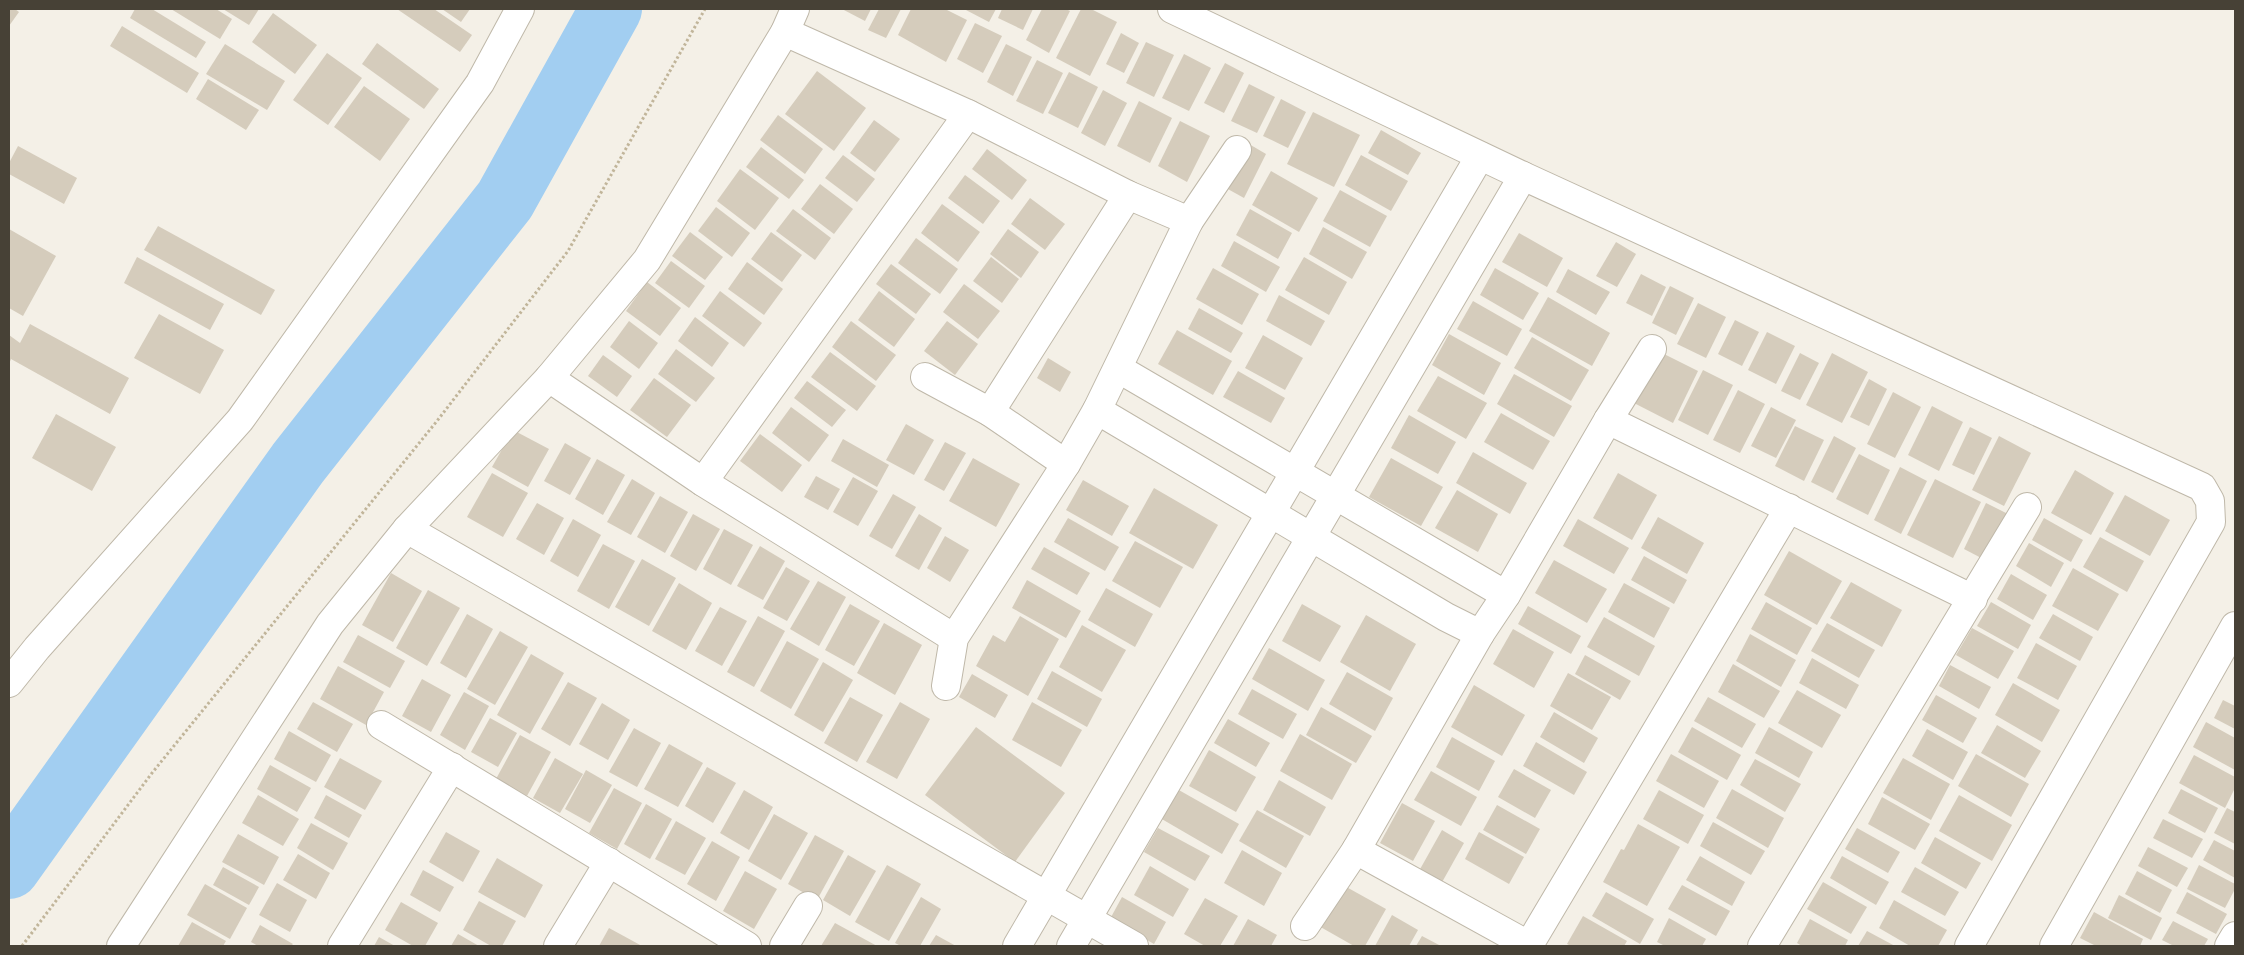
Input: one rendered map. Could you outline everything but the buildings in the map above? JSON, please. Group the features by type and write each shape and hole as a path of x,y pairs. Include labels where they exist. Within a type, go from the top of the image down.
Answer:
{"street":[{"path":"9,683 37,648 240,420 480,83 520,9"},
{"path":"1172,9 1523,176 2202,487 2210,501 2211,522 1969,946"},
{"path":"121,946 330,624 407,529 549,378 647,260 790,20 968,114 1128,195 1189,221"},
{"path":"703,482 968,114"},
{"path":"946,686 954,638 1066,464 1119,369 1189,221 1237,150"},
{"path":"1017,946 1270,512 1296,474 1480,156"},
{"path":"1071,946 1523,176"},
{"path":"990,412 1128,195"},
{"path":"1305,926 1356,850 1480,634 1506,595 1652,348"},
{"path":"1119,369 1506,595"},
{"path":"925,377 990,412 1066,464"},
{"path":"549,378 703,482 954,638"},
{"path":"1097,410 1446,617 1480,634"},
{"path":"1608,420 1973,599"},
{"path":"1762,946 2027,507"},
{"path":"1356,850 1530,946 1789,508"},
{"path":"407,529 1134,946"},
{"path":"2054,946 2235,626"},
{"path":"381,725 747,946"},
{"path":"342,946 452,767"},
{"path":"558,946 609,862"},
{"path":"784,946 808,906"},
{"path":"2229,946 2235,936"}],"path":[{"path":"22,946 152,773 437,421 568,251 705,9"}],"waterway":[{"path":"9,868 298,463 505,200 611,9"}]}
